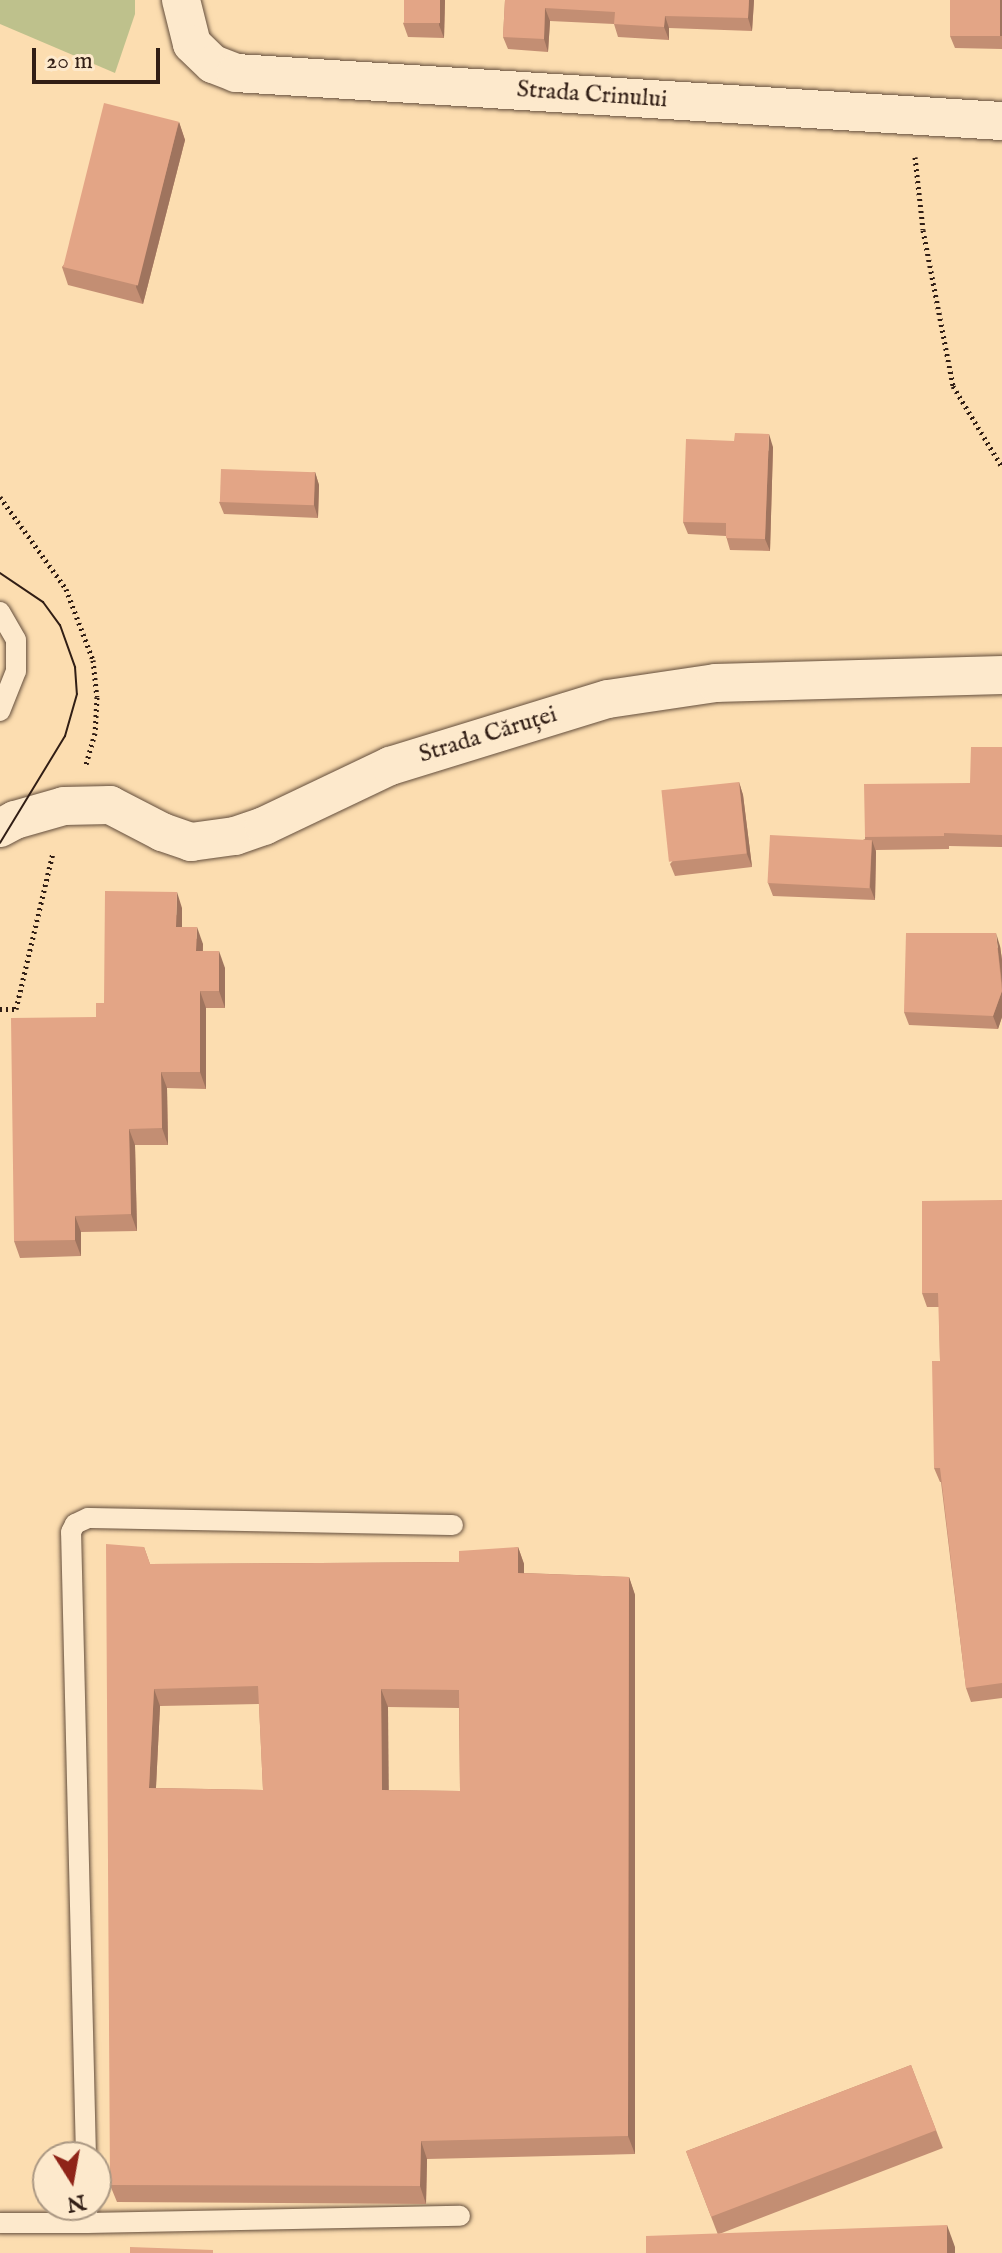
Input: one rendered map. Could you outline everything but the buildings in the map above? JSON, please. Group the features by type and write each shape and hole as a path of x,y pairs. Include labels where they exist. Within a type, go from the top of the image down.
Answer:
{"street":[{"name":"Strada Crinului","path":"181,0 192,44 213,64 236,73 1002,121"},
{"name":"Strada Căruței","path":"0,828 64,806 110,805 162,832 191,842 235,836 390,766 608,699 716,683 1002,675"}],"lane":[{"path":"0,612 16,640 16,671 0,711"},
{"path":"86,2141 71,1532 75,1524 88,1518 453,1525"},
{"path":"112,2214 460,2216"},
{"path":"0,2223 32,2220"}],"path":[{"path":"910,115 923,230 953,386 1002,467"},
{"path":"0,497 66,589 93,660 95,733 86,764 64,806 16,1009 0,1009"}],"green space":[{"path":"0,0 135,0 135,14 115,73 0,24"}],"tram line":[{"path":"0,573 43,602 60,625 75,667 77,694 65,736 0,843"}]}
